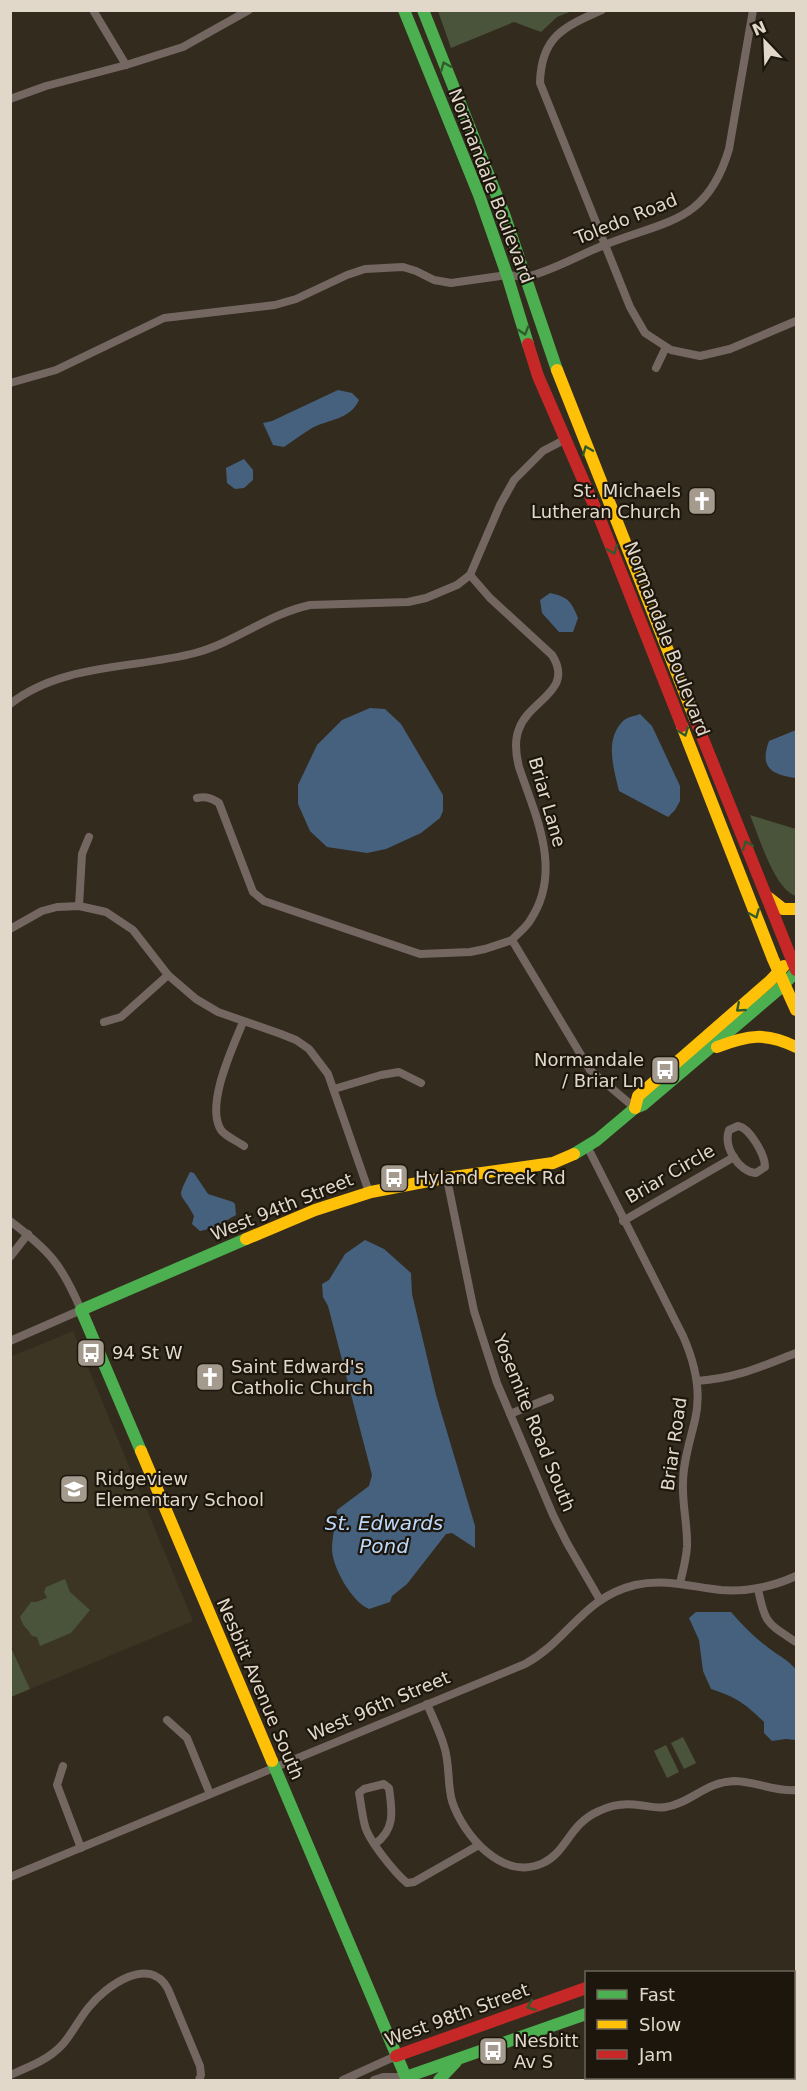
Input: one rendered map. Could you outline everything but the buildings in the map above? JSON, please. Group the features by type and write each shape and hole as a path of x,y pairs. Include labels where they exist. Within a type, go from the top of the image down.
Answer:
{"main road":[{"name":"Normandale Boulevard","path":"404,10 479,195 507,275 538,376 605,530 711,804 796,1010"},
{"name":"Normandale Boulevard","path":"423,10 504,214 564,392 795,963"},
{"path":"767,897 783,909 796,909"},
{"path":"704,1047 779,972 795,963"},
{"path":"704,1047 785,984 795,963"},
{"path":"704,1047 758,1035 781,1040 796,1047"},
{"name":"West 94th Street","path":"81,1310 297,1217 369,1192 553,1163 570,1158 588,1148 635,1108 638,1096 704,1047"},
{"name":"Nesbitt Avenue South","path":"81,1310 406,2079"},
{"name":"West 98th Street","path":"396,2056 585,1988"},
{"name":"West 98th Street","path":"406,2079 585,2014"},
{"path":"439,2080 459,2059"}],"street":[{"path":"93,10 126,65"},
{"path":"10,99 46,86 183,47 249,10"},
{"path":"602,10 565,27 549,44 541,68 540,83 636,321 645,333 666,347 685,354 700,356 715,354 796,321"},
{"name":"Toledo Road","path":"10,383 56,370 164,318 275,305 296,299 365,269 403,267 434,280 451,282 507,275 526,277 684,215 709,193 718,180 729,149 753,10"},
{"path":"656,368 666,347"},
{"path":"10,704 26,692 72,675 195,653 296,608 310,605 408,602 426,598 450,588 470,575 500,504 514,480 543,451 564,440"},
{"name":"Briar Lane","path":"470,575 490,598 552,655 559,671 554,688 524,718 518,729 516,754 543,839 546,870 545,885 531,920 512,940"},
{"path":"197,798 205,796 219,803 253,892 264,902 420,954 470,952 512,940 590,1070 635,1108"},
{"path":"79,906 82,854 89,837"},
{"path":"10,929 42,911 57,907 79,906 106,912 133,930 168,975 196,999 218,1012 296,1040 309,1049 328,1074 369,1192"},
{"path":"104,1022 121,1017 168,975"},
{"path":"243,1022 217,1094 215,1112 221,1130 244,1146"},
{"path":"334,1089 399,1072 421,1083"},
{"name":"Briar Circle","path":"742,1126 747,1129 763,1156 765,1167 756,1173 750,1173 734,1157 727,1138 728,1134 733,1127 742,1126"},
{"name":"Briar Road","path":"588,1148 692,1355 698,1397 696,1418 685,1459 682,1481 687,1545 680,1583"},
{"name":"Briar Circle","path":"623,1221 734,1157"},
{"name":"Yosemite Road South","path":"447,1179 474,1311 484,1347 562,1534 600,1600"},
{"path":"10,1221 44,1247 56,1262 68,1278 81,1310"},
{"path":"10,1257 28,1234"},
{"name":"West 94th Street","path":"10,1341 81,1310"},
{"path":"697,1381 739,1376 796,1353"},
{"path":"510,1414 550,1398"},
{"path":"680,1583 720,1590 742,1591 758,1589 796,1576"},
{"name":"West 96th Street","path":"10,1877 540,1656 554,1645 579,1616 600,1600 635,1585 656,1582 680,1583"},
{"path":"758,1589 768,1623 796,1642"},
{"path":"427,1704 445,1747 448,1784 460,1819 479,1845 501,1862 519,1868 531,1867 552,1858 575,1827 586,1818 612,1806 631,1804 654,1808 666,1807 679,1804 703,1789 730,1781 745,1781 775,1789 796,1790"},
{"path":"167,1720 187,1738 210,1794"},
{"path":"63,1766 57,1785 81,1848"},
{"path":"375,1844 384,1838 392,1817 388,1788 384,1784 364,1789 359,1793 365,1827 375,1844 407,1883 414,1882 479,1845"},
{"path":"10,2075 41,2062 53,2053 63,2044 98,1996 134,1975 151,1973 164,1982 168,1989 200,2066 199,2080"},
{"name":"West 98th Street","path":"343,2080 396,2056"},
{"name":"West 98th Street","path":"374,2080 383,2077 406,2079"},
{"path":"636,2080 653,2079"},
{"path":"712,2079 739,2080"}],"shaded area":[{"name":"Ridgeview Elementary School","path":"73,1331 193,1621 30,1689 11,1645 10,1357"}],"green space":[{"path":"438,10 572,11 557,17 541,32 514,22 451,48"},
{"path":"750,815 796,829 796,896 788,891 774,873"},
{"path":"65,1579 70,1592 90,1610 71,1633 40,1646 37,1637 32,1636 20,1617 31,1602 47,1598 44,1592 46,1587"},
{"path":"10,1645 30,1689 11,1697 10,1697"},
{"path":"683,1737 696,1763 684,1769 671,1743"},
{"path":"666,1745 679,1772 667,1778 654,1751"}],"water":[{"path":"338,390 352,393 359,400 350,412 312,428 284,447 273,445 263,423"},
{"path":"244,459 253,470 253,480 244,488 235,489 227,483 226,468"},
{"path":"550,593 565,598 573,607 578,618 573,632 559,632 542,613 540,600"},
{"path":"370,708 385,709 401,724 443,795 443,811 440,818 421,833 386,849 367,853 327,847 310,831 298,804 298,785 317,745 342,720"},
{"path":"640,714 652,726 680,786 680,801 668,817 619,791 612,755 614,737 623,721"},
{"path":"796,730 796,778 774,772 767,764 766,750 769,741"},
{"path":"190,1172 194,1173 208,1194 233,1202 236,1215 213,1228 200,1231 192,1224 194,1216 181,1192"},
{"name":"St. Edwards Pond","path":"365,1240 384,1249 411,1273 412,1294 436,1395 475,1526 475,1548 452,1533 446,1534 407,1584 392,1596 390,1602 369,1609 350,1592 339,1574 333,1556 332,1544 337,1510 369,1486 372,1475 328,1306 323,1297 322,1284 329,1280 345,1254"},
{"path":"696,1612 731,1612 754,1636 794,1667 796,1670 796,1740 772,1741 764,1733 764,1722 752,1710 734,1698 711,1689 703,1671 699,1640 689,1618"}],"traffic: fast":[{"path":"404,10 479,195 528,344"},
{"path":"423,10 504,214 557,370"},
{"path":"574,1154 597,1140 635,1108 643,1105 796,972"},
{"path":"141,1451 81,1310 246,1239"},
{"path":"272,1761 407,2080"},
{"path":"406,2077 585,2014"},
{"path":"439,2080 456,2062"}],"traffic: slow":[{"path":"557,370 695,719"},
{"path":"682,726 773,959 796,1010"},
{"path":"769,898 783,909 796,909"},
{"path":"635,1108 638,1096 770,981 784,966"},
{"path":"717,1047 757,1037 775,1039 796,1047"},
{"path":"246,1239 315,1210 371,1192 439,1179 553,1163 574,1154"},
{"path":"141,1451 272,1761"}],"traffic: jam":[{"path":"528,344 538,376 600,519 682,726"},
{"path":"695,719 796,970"},
{"path":"396,2056 585,1988"}],"place":[{"name":"St. Michaels Lutheran Church","path":"702,501"},
{"name":"Normandale / Briar Ln","path":"665,1070"},
{"name":"Hyland Creek Rd","path":"394,1178"},
{"name":"94 St W","path":"91,1353"},
{"name":"Saint Edward's Catholic Church","path":"210,1377"},
{"name":"Ridgeview Elementary School","path":"74,1489"},
{"name":"Nesbitt Av S","path":"493,2051"}]}
